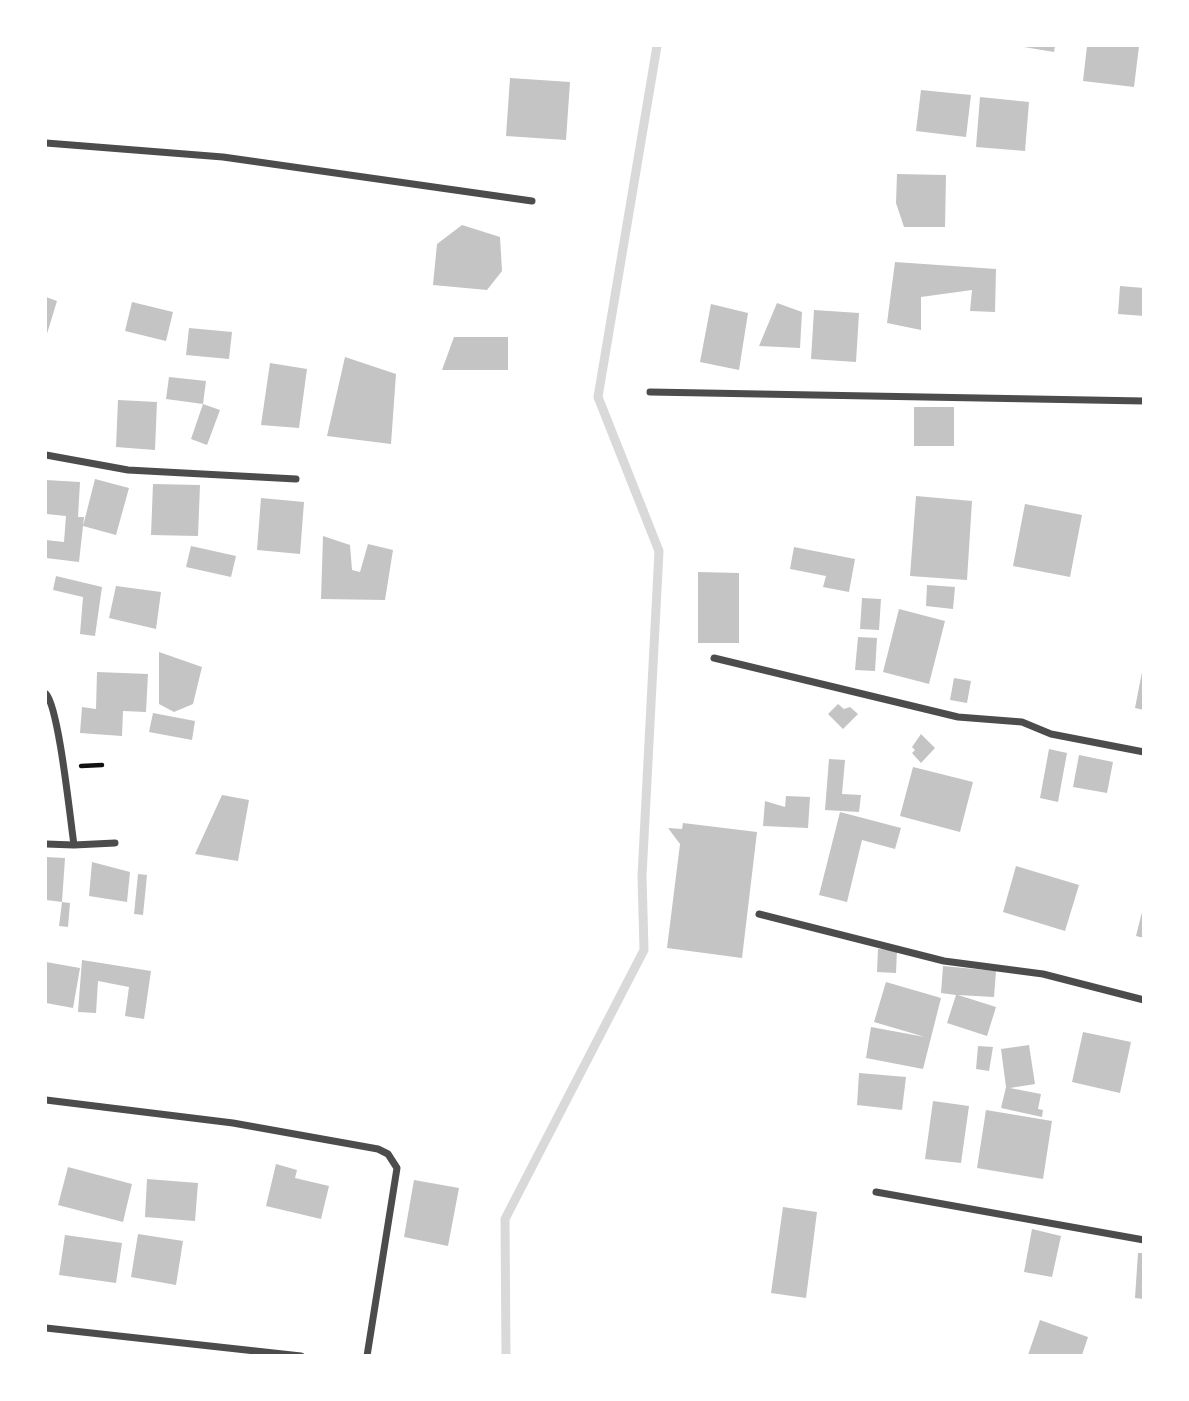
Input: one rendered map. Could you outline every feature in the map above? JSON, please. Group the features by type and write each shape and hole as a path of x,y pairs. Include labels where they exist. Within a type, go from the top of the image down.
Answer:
{"street":[{"path":"46,143 223,157 532,201"},
{"path":"650,392 1143,401"},
{"path":"46,455 128,470 296,479"},
{"path":"714,658 958,717 1022,722 1051,734 1143,752"},
{"path":"46,694 54,707 74,845"},
{"path":"46,844 115,843"},
{"path":"759,914 944,961 1043,974 1143,1000"},
{"path":"46,1100 233,1123 378,1149 388,1154 397,1168 367,1356"},
{"path":"876,1192 1143,1240"},
{"path":"46,1328 301,1356"}],"building":[{"path":"1018,46 1055,46 1054,52"},
{"path":"1087,46 1139,46 1134,87 1083,81"},
{"path":"510,78 570,82 566,140 506,136"},
{"path":"921,90 971,95 966,137 916,131"},
{"path":"980,97 1029,102 1025,151 976,147"},
{"path":"897,174 946,175 945,227 904,227 896,203"},
{"path":"462,225 500,237 502,271 487,290 433,285 437,244"},
{"path":"895,262 996,269 995,312 970,311 972,290 921,297 921,330 887,323"},
{"path":"1120,286 1144,288 1144,316 1118,314"},
{"path":"46,297 57,301 46,337"},
{"path":"132,302 173,312 166,341 125,331"},
{"path":"777,303 802,312 800,348 759,346"},
{"path":"711,304 748,313 739,370 700,362"},
{"path":"814,310 859,313 856,362 811,359"},
{"path":"189,328 232,332 229,359 186,355"},
{"path":"454,337 508,337 508,370 442,370"},
{"path":"345,357 396,374 391,444 327,436"},
{"path":"270,363 307,369 299,428 261,425"},
{"path":"169,377 206,381 203,404 166,399"},
{"path":"118,400 157,402 155,450 116,447"},
{"path":"203,404 220,410 207,445 191,439"},
{"path":"914,407 954,407 954,446 914,446"},
{"path":"95,479 129,488 116,535 83,526"},
{"path":"46,480 80,482 78,517 84,517 79,562 46,558 46,540 64,542 66,516 46,514"},
{"path":"153,484 200,485 198,536 151,535"},
{"path":"916,496 972,501 967,580 910,576"},
{"path":"261,498 304,502 300,554 257,550"},
{"path":"1025,504 1082,515 1070,577 1013,566"},
{"path":"323,536 350,545 352,570 360,572 368,544 393,550 385,600 321,599"},
{"path":"191,546 236,556 231,577 186,567"},
{"path":"794,547 855,559 849,592 823,587 826,576 790,569"},
{"path":"698,572 739,573 739,643 698,643"},
{"path":"56,576 102,587 95,636 80,634 83,597 53,590"},
{"path":"927,585 955,587 953,609 926,606"},
{"path":"116,586 161,592 156,629 109,618"},
{"path":"862,598 881,599 879,630 860,629"},
{"path":"899,609 945,621 929,684 883,672"},
{"path":"858,637 877,638 875,671 855,670"},
{"path":"159,652 202,667 193,704 174,712 159,704"},
{"path":"97,672 148,674 146,712 123,711 122,736 80,733 82,707 96,709"},
{"path":"1144,672 1144,710 1135,708"},
{"path":"954,678 971,681 967,703 950,700"},
{"path":"838,704 844,709 850,707 858,714 843,729 828,714"},
{"path":"153,713 195,721 192,740 149,732"},
{"path":"921,734 935,748 921,763 912,753 915,750 912,747"},
{"path":"1049,749 1067,753 1058,802 1040,798"},
{"path":"1079,755 1113,762 1107,793 1073,787"},
{"path":"829,759 845,760 842,794 861,795 859,812 825,810"},
{"path":"913,767 973,782 960,832 900,816"},
{"path":"222,795 249,800 238,861 195,854"},
{"path":"786,796 810,797 808,828 763,826 765,801 785,807"},
{"path":"840,812 901,828 895,849 862,840 847,902 819,895"},
{"path":"683,823 757,832 742,958 667,948 680,844 668,828 682,829"},
{"path":"46,857 65,858 62,902 46,900"},
{"path":"92,862 130,872 127,902 89,896"},
{"path":"1016,866 1079,885 1065,931 1003,912"},
{"path":"138,874 147,875 143,915 134,914"},
{"path":"62,902 70,903 68,927 59,926"},
{"path":"1144,908 1144,938 1136,936"},
{"path":"878,949 897,950 896,973 877,972"},
{"path":"82,960 151,971 144,1019 125,1016 129,987 98,981 96,1013 78,1012"},
{"path":"46,962 80,968 73,1008 46,1003"},
{"path":"943,966 996,971 994,997 958,995 996,1007 987,1036 947,1023 956,995 941,993"},
{"path":"886,982 941,998 923,1069 866,1058 871,1027 925,1037 874,1022"},
{"path":"1083,1032 1131,1042 1120,1093 1072,1082"},
{"path":"1029,1045 1035,1084 1010,1088 1041,1094 1038,1109 1043,1110 1042,1117 1001,1108 1006,1087 1001,1049"},
{"path":"978,1046 993,1047 989,1071 976,1069"},
{"path":"859,1073 906,1077 902,1110 857,1105"},
{"path":"933,1101 969,1106 961,1163 925,1159"},
{"path":"986,1110 1052,1121 1043,1179 977,1168"},
{"path":"276,1164 297,1170 295,1178 329,1186 321,1219 266,1206"},
{"path":"68,1167 132,1184 123,1222 58,1205"},
{"path":"147,1179 198,1183 195,1221 145,1217"},
{"path":"414,1180 459,1188 448,1246 404,1237"},
{"path":"783,1207 817,1212 806,1298 771,1293"},
{"path":"1032,1229 1061,1236 1052,1277 1024,1272"},
{"path":"138,1234 183,1241 176,1285 131,1277"},
{"path":"65,1235 122,1243 116,1283 59,1275"},
{"path":"1138,1253 1144,1253 1144,1299 1135,1298"},
{"path":"1040,1320 1088,1337 1082,1355 1028,1355"}],"waterway":[{"path":"506,1356 505,1219 644,950 642,876 659,551 598,397 657,46"}]}
